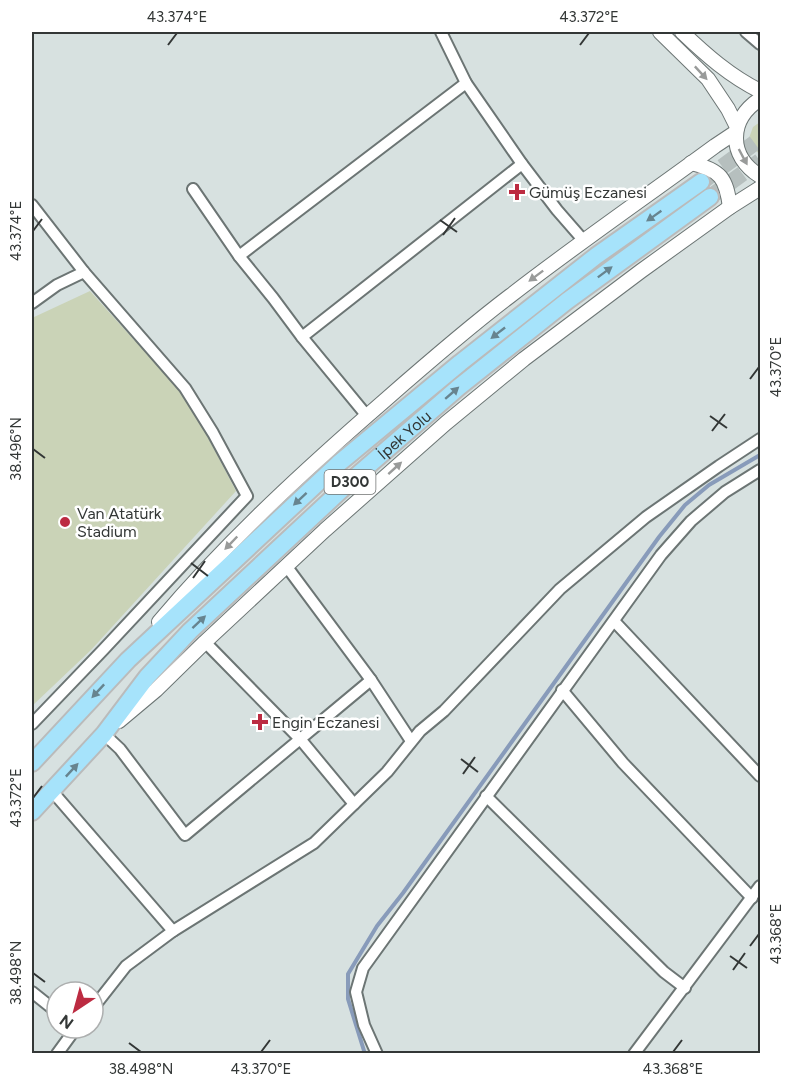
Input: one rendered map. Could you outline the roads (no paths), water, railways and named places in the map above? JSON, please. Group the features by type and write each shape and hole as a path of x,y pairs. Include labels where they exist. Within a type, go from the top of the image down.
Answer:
{"highway":[{"name":"İpek Yolu","path":"32,763 128,660 338,464 469,356 596,256 701,182"},
{"name":"İpek Yolu","path":"32,812 104,734 147,677 190,631 354,478 459,387 558,308 710,196"}],"street":[{"path":"441,32 465,83 522,164 584,241"},
{"path":"660,32 708,79 728,109 737,129"},
{"path":"682,32 722,68 760,91"},
{"path":"746,32 760,44"},
{"path":"239,256 465,83"},
{"path":"760,99 742,116 737,129 737,145 741,157 749,168 760,176"},
{"path":"128,660 189,586 306,469 453,341 510,296 737,129"},
{"path":"691,163 704,166 721,177 728,190 730,207"},
{"path":"302,337 522,164"},
{"path":"371,680 185,835 120,749 104,734 156,690 326,530 515,366 641,271 760,188"},
{"path":"193,189 239,256 368,416"},
{"path":"32,205 84,272 185,388 213,433 246,496 32,724"},
{"path":"32,303 57,285 84,272"},
{"path":"105,993 126,966 173,931 314,843 387,772 420,731 444,711 560,589 646,518 760,440"},
{"path":"377,1053 364,1025 356,992 363,968 661,555 691,521 725,492 760,470"},
{"path":"287,567 371,680 411,741"},
{"path":"614,621 760,776"},
{"path":"205,642 301,740 354,804"},
{"path":"562,690 623,763 752,898"},
{"path":"52,791 173,931"},
{"path":"486,796 656,964 685,988"},
{"path":"634,1053 760,886"},
{"path":"32,992 45,1002"},
{"path":"57,1053 67,1040"}],"waterway":[{"path":"365,1054 348,999 348,974 377,926 659,537 685,505 709,485 760,455"}],"tunnel":[{"path":"703,181 760,139"},
{"path":"710,197 760,161"}],"place":[{"name":"Gümüş Eczanesi","path":"517,192"},
{"name":"Van Atatürk Stadium","path":"65,522"},
{"name":"Engin Eczanesi","path":"260,722"}]}
